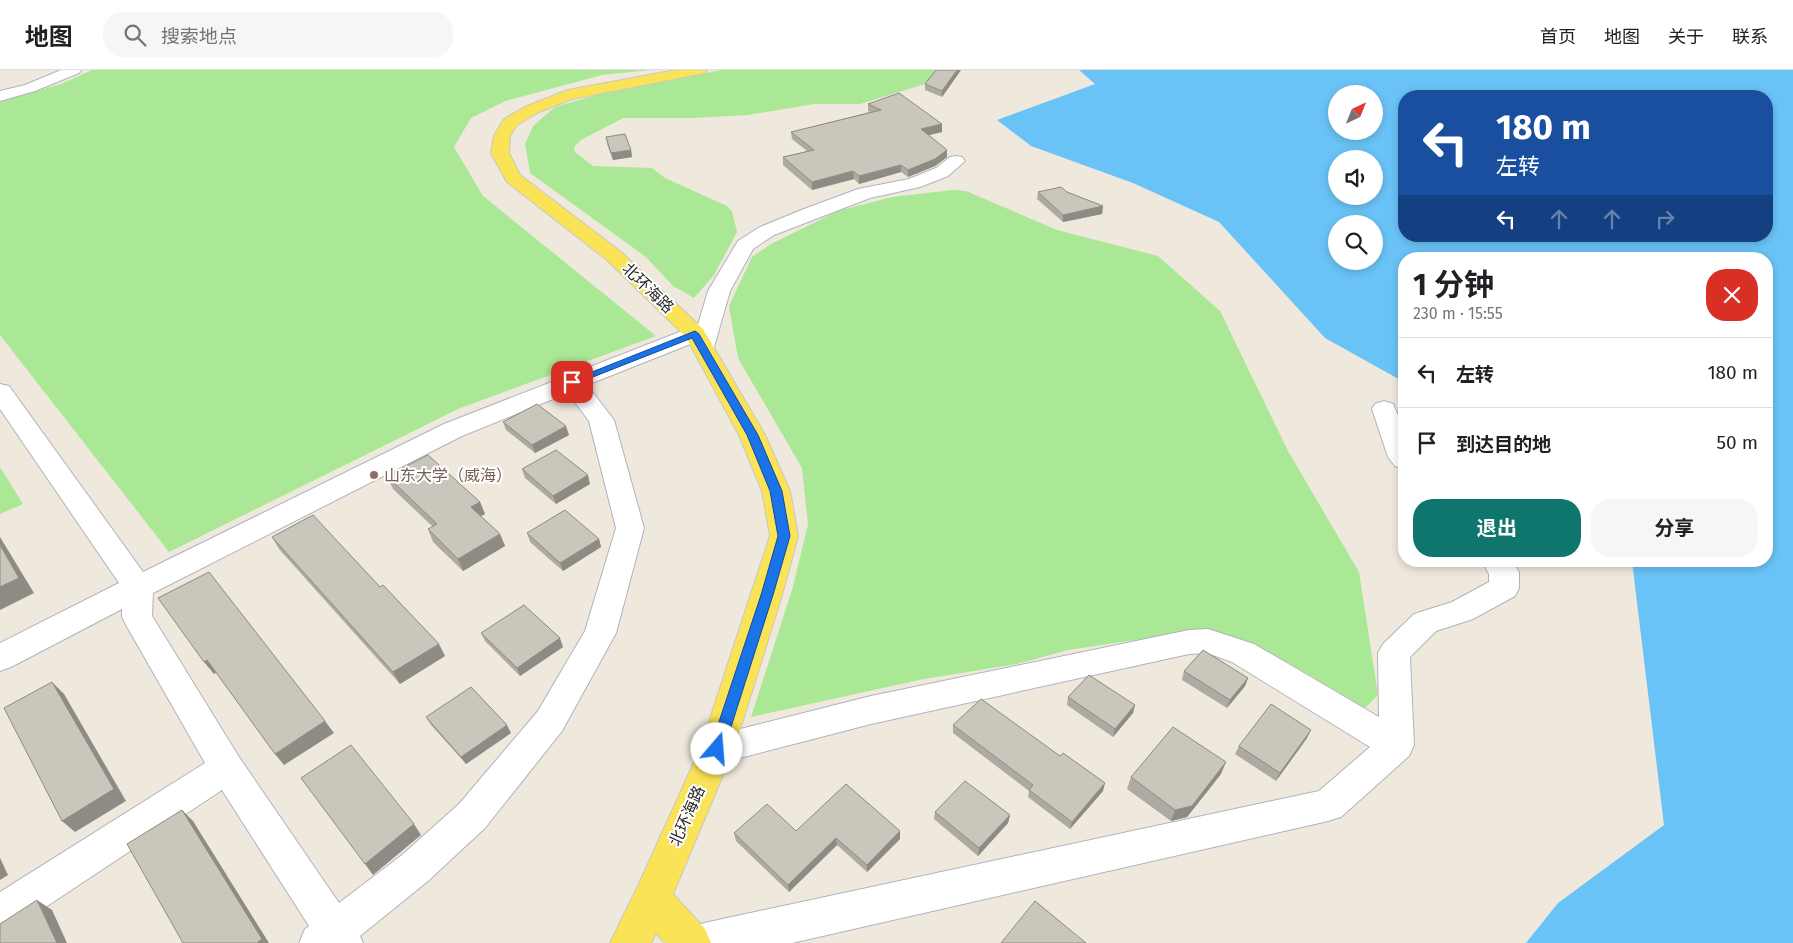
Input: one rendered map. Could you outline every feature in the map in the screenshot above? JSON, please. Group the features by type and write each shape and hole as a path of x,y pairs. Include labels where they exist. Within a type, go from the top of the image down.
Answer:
{"main road":[{"name":"北环海路","path":"630,943 652,899 717,749 784,536 776,491 752,435 699,340 614,256 513,178 500,153 502,136 510,122 533,109 568,95 700,70"},
{"path":"652,899 690,943"}],"lane":[{"path":"0,96 30,88 74,70"},
{"path":"0,658 453,430 572,382 699,340 719,291 745,245 767,231 811,213 865,193 914,183 942,172 956,161"},
{"path":"0,391 138,587 137,617 227,768 333,939 472,816 550,721 600,634 630,528 601,420 572,382"},
{"path":"1384,409 1398,449"},
{"path":"1397,745 1394,653 1425,622 1462,612 1504,588 1504,572 1500,567"},
{"path":"717,749 881,708 1190,642 1208,641 1243,654 1397,745"},
{"path":"704,943 1328,805 1397,745"},
{"path":"0,914 227,768"}],"green space":[{"path":"92,70 650,70 602,75 505,101 471,118 454,147 483,196 656,336 458,409 169,552 0,335 0,101 61,84"},
{"path":"721,70 937,70 928,83 860,104 814,104 748,115 693,118 623,118 581,140 574,147 575,152 593,166 652,168 665,178 727,206 732,211 737,232 714,275 694,298 673,286 646,257 530,173 525,144 533,126 555,107 596,95"},
{"path":"953,190 966,191 1057,230 1158,256 1220,311 1288,451 1359,572 1378,695 1365,708 1287,662 1208,629 1068,650 1017,664 924,679 751,717 792,590 808,525 802,468 738,358 729,306 752,257 771,244 838,211 892,197"},
{"path":"0,467 23,504 0,514"}],"water":[{"path":"1079,70 1793,70 1793,943 1526,943 1558,903 1664,825 1633,567 1773,567 1773,252 1398,252 1398,379 1325,338 1219,222 1133,183 1031,146 997,120 1095,84"}],"building":[{"path":"936,70 957,70 942,91 925,84"},
{"path":"899,93 942,124 921,129 947,150 935,159 908,170 901,165 859,176 853,171 812,182 783,157 814,150 791,132 881,110 868,104"},
{"path":"625,134 631,150 611,153 606,137"},
{"path":"1061,187 1067,192 1103,206 1063,215 1038,192"},
{"path":"537,404 566,426 532,445 503,422"},
{"path":"556,450 588,475 553,496 522,469"},
{"path":"428,455 480,502 471,507 500,534 458,559 428,529 437,524 387,476"},
{"path":"565,510 599,539 560,563 527,533"},
{"path":"313,515 380,587 383,585 439,644 393,672 272,537"},
{"path":"0,545 19,578 0,587"},
{"path":"209,572 325,721 275,754 207,660 204,662 158,598"},
{"path":"524,605 560,638 517,668 481,633"},
{"path":"1203,650 1248,678 1230,700 1184,671"},
{"path":"1089,675 1135,705 1115,729 1068,697"},
{"path":"52,682 114,789 62,821 4,708"},
{"path":"471,687 507,725 461,757 426,717"},
{"path":"981,699 1060,756 1063,753 1105,783 1072,822 1029,790 1033,785 953,725"},
{"path":"1271,704 1311,730 1280,773 1239,746"},
{"path":"1173,727 1226,762 1192,806 1175,810 1131,777"},
{"path":"351,745 414,824 365,864 301,778"},
{"path":"965,781 1010,815 979,848 935,812"},
{"path":"846,784 900,831 867,865 836,838 788,885 734,833 767,804 796,831"},
{"path":"182,810 262,939 257,943 183,943 127,844"},
{"path":"37,900 57,943 0,943 0,924"},
{"path":"1035,901 1086,943 1001,943"}],"place":[{"name":"山东大学（威海）","path":"374,475"}],"route":[{"path":"572,382 695,334 752,435 776,491 784,536 717,749"}]}
